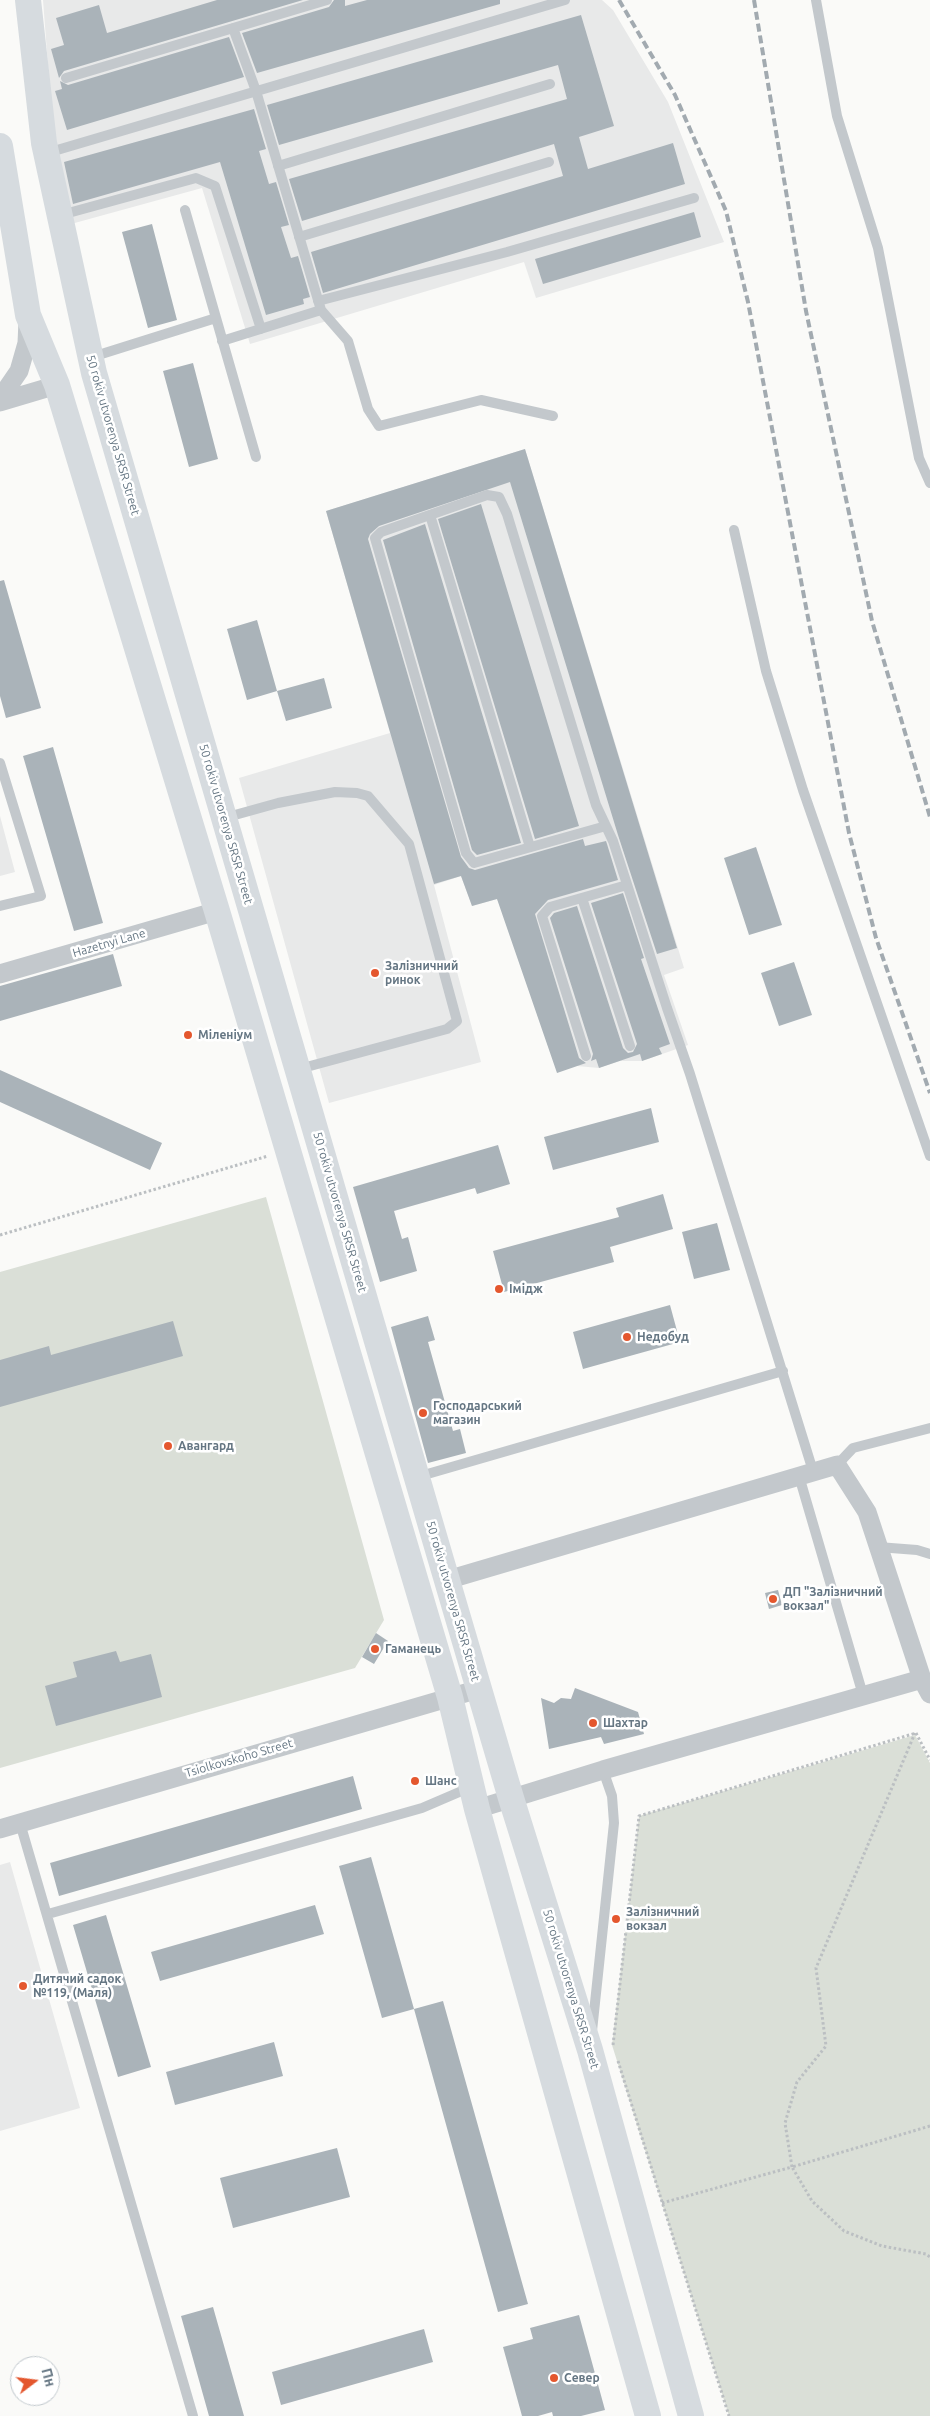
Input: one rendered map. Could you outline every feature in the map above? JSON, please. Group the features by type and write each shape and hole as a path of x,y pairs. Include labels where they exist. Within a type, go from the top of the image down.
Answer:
{"main road":[{"name":"50 rokiv utvorenya SRSR Street","path":"28,0 46,153 92,365 479,1689 590,2050 691,2416"},
{"path":"0,146 28,315 57,385 217,911 450,1697 475,1798 648,2416"},
{"path":"57,385 92,365"}],"street":[{"path":"0,394 6,390 20,371 27,343 28,315"},
{"path":"0,402 57,385"},
{"name":"Hazetnyi Lane","path":"0,974 217,911"},
{"path":"447,1580 837,1464 867,1512 926,1686 863,1696 512,1798 475,1798"},
{"name":"Tsiolkovskoho Street","path":"0,1829 479,1689"}],"lane":[{"path":"66,78 327,0"},
{"path":"46,153 565,0"},
{"path":"816,0 837,116 878,248 919,458 930,483"},
{"path":"233,28 256,91 320,305 348,341 368,410 379,426 481,400 553,416"},
{"path":"278,166 550,84"},
{"path":"299,237 549,162"},
{"path":"60,215 196,178 215,186 260,329"},
{"path":"222,341 260,329 320,305 694,198"},
{"path":"186,210 256,457"},
{"path":"92,365 216,318"},
{"path":"606,826 474,863 466,853 375,538 381,532 486,495 499,497 507,514 596,805 606,826 627,885 690,1074 782,1372 863,1696"},
{"path":"430,515 530,848"},
{"path":"734,530 768,680 803,790 930,1156"},
{"path":"0,763 41,896 0,906"},
{"path":"224,818 278,803 335,792 357,793 368,796 410,844 457,1021 447,1029 298,1070"},
{"path":"586,1056 542,916 550,907 627,885"},
{"path":"582,898 630,1046"},
{"path":"417,1476 782,1372"},
{"path":"837,1464 853,1448 930,1428"},
{"path":"878,1547 917,1550 930,1554"},
{"path":"590,2050 614,1823 612,1796 603,1770"},
{"path":"48,1914 422,1808 475,1798"},
{"path":"20,1823 193,2416"}],"path":[{"path":"0,1235 287,1151"},
{"path":"916,1732 930,1760"},
{"path":"916,1732 816,1968 826,2046 797,2082 786,2123 792,2167 812,2201 844,2231 882,2246 926,2254 930,2257"},
{"path":"729,2416 612,2045 640,1816 916,1732"},
{"path":"662,2203 930,2126"}],"shaded area":[{"path":"43,0 602,0 613,10 668,102 724,242 536,298 524,262 250,344 202,188 71,224 53,131"},
{"path":"525,449 684,968 664,975 688,1045 642,1061 620,1061 599,1068 577,1066 497,899 472,906 461,876 434,885 481,1062 329,1103 239,778 390,733 326,511"},
{"path":"0,816 15,872 0,876"},
{"name":"Авангард","path":"266,1197 384,1620 355,1668 0,1768 0,1272"},
{"path":"915,1735 930,1763 930,2416 729,2416 612,2045 639,1816"},
{"name":"Дитячий садок №119, (Маля)","path":"10,1862 80,2108 0,2131 0,1865"}],"building":[{"path":"217,0 303,0 64,71 59,78 51,49 64,45 56,18 99,5 107,33"},
{"path":"334,0 345,0 345,6 367,0 500,0 500,4 257,73 242,33 329,7"},
{"path":"581,15 614,126 579,137 588,169 673,143 685,184 323,293 311,252 563,176 554,144 302,221 289,179 567,99 558,65 279,145 267,105"},
{"path":"229,37 244,77 67,130 55,91 62,89 60,81 68,85"},
{"path":"254,109 266,149 259,151 269,184 276,182 289,225 281,227 291,258 298,256 310,297 303,299 304,304 266,315 220,162 73,204 64,162"},
{"path":"694,212 701,237 543,284 535,259"},
{"path":"152,224 177,320 148,328 122,232"},
{"path":"193,363 218,459 189,467 163,371"},
{"path":"525,449 677,948 657,954 618,835 510,482 379,526 370,534 368,539 461,857 469,868 475,870 583,839 585,846 606,841 618,880 548,900 535,914 579,1058 586,1063 557,1073 497,899 472,906 461,876 434,884 326,511"},
{"path":"481,504 579,826 535,839 438,519"},
{"path":"425,524 521,843 477,855 472,850 383,540"},
{"path":"4,580 41,708 6,718 0,696 0,581"},
{"path":"257,620 277,691 247,700 227,629"},
{"path":"324,678 332,708 286,721 277,691"},
{"path":"53,747 103,923 74,931 23,756"},
{"path":"756,847 782,925 749,935 724,858"},
{"path":"623,893 644,958 641,959 670,1044 659,1048 662,1054 642,1061 640,1054 599,1068 596,1059 591,1061 593,1054 550,918 554,913 577,906 623,1048 628,1053 633,1052 637,1044 591,903"},
{"path":"113,954 122,986 0,1021 0,986"},
{"path":"794,962 812,1015 779,1026 761,973"},
{"path":"0,1070 162,1143 150,1170 0,1102"},
{"path":"651,1108 659,1142 553,1170 544,1137"},
{"path":"498,1145 510,1184 477,1194 475,1188 394,1211 402,1239 408,1237 417,1271 380,1282 353,1187"},
{"path":"663,1194 673,1229 610,1247 614,1262 504,1292 493,1251 619,1217 616,1208"},
{"path":"717,1223 730,1270 694,1279 682,1232"},
{"name":"Недобуд","path":"670,1305 680,1342 583,1369 573,1332"},
{"path":"428,1316 435,1340 428,1342 453,1431 460,1429 466,1453 428,1463 391,1327"},
{"path":"173,1321 183,1356 0,1407 0,1360 49,1346 51,1355"},
{"name":"ДП \"Залізничний вокзал\"","path":"778,1590 782,1605 769,1609 765,1593"},
{"name":"Гаманець","path":"376,1633 388,1641 374,1664 362,1657"},
{"path":"116,1651 120,1662 151,1654 162,1697 56,1726 45,1686 77,1677 73,1662"},
{"name":"Шахтар","path":"575,1688 638,1712 644,1734 604,1744 601,1737 549,1749 541,1698 554,1703 561,1698 571,1699"},
{"path":"353,1776 362,1809 59,1896 50,1863"},
{"path":"371,1857 414,2009 382,2018 339,1866"},
{"path":"315,1905 324,1934 160,1981 151,1952"},
{"path":"106,1915 151,2067 118,2077 73,1925"},
{"path":"443,2001 528,2304 498,2312 414,2009"},
{"path":"274,2042 283,2076 175,2105 166,2072"},
{"path":"337,2148 350,2197 233,2228 220,2178"},
{"path":"213,2307 244,2416 209,2416 181,2316"},
{"name":"Север","path":"579,2315 605,2410 581,2416 553,2416 552,2412 538,2416 522,2416 503,2347 533,2339 530,2328"},
{"path":"424,2329 433,2362 281,2405 272,2372"}],"railway":[{"path":"619,0 675,95 726,211 748,302 849,833 876,938 930,1093"},
{"path":"754,0 806,311 872,621 930,817"}],"place":[{"name":"Залізничний ринок","path":"375,973"},
{"name":"Міленіум","path":"188,1035"},
{"name":"Імідж","path":"499,1289"},
{"name":"Недобуд","path":"627,1337"},
{"name":"Господарський магазин","path":"423,1413"},
{"name":"Авангард","path":"168,1446"},
{"name":"ДП \"Залізничний вокзал\"","path":"773,1599"},
{"name":"Гаманець","path":"375,1649"},
{"name":"Шахтар","path":"593,1723"},
{"name":"Шанс","path":"415,1781"},
{"name":"Залізничний вокзал","path":"616,1919"},
{"name":"Дитячий садок №119, (Маля)","path":"23,1986"},
{"name":"Север","path":"554,2378"}]}
